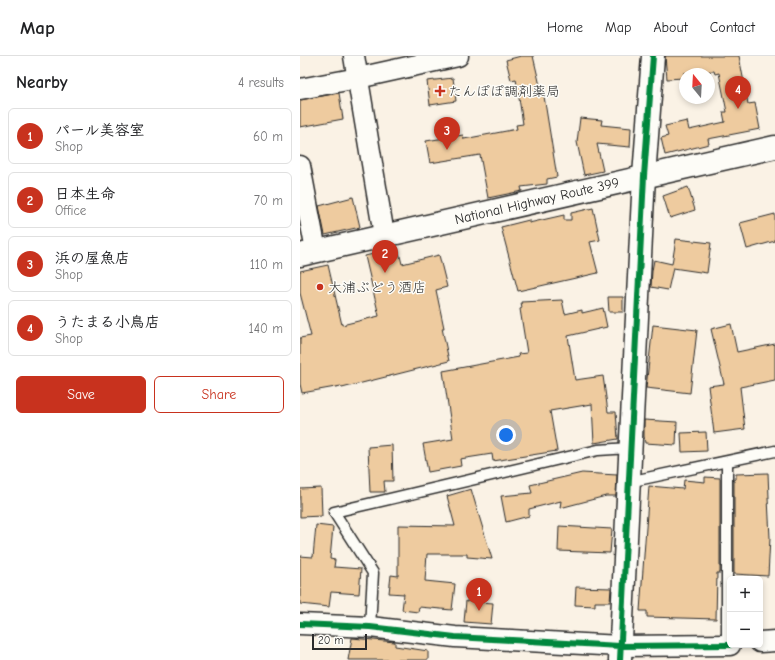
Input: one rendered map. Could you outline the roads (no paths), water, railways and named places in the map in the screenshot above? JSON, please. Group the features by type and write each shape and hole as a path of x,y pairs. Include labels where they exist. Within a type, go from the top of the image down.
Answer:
{"main road":[{"path":"620,653 644,176 653,56"},
{"name":"National Highway Route 399","path":"308,253 644,176 775,148"}],"street":[{"path":"354,56 384,235"},
{"path":"300,89 457,56"},
{"path":"300,166 308,253"},
{"path":"300,624 370,627 620,653 727,645"},
{"path":"763,642 775,641"}],"lane":[{"path":"370,627 373,573 334,512 598,450 630,448"},
{"path":"628,482 775,451"},
{"path":"727,462 729,612"}],"place":[{"name":"たんぽぽ調剤薬局","path":"440,91"},
{"name":"うたまる小鳥店","path":"738,109"},
{"name":"浜の屋魚店","path":"447,150"},
{"name":"日本生命","path":"385,273"},
{"name":"大浦ぶどう酒店","path":"320,287"},
{"name":"パール美容室","path":"479,611"}]}
